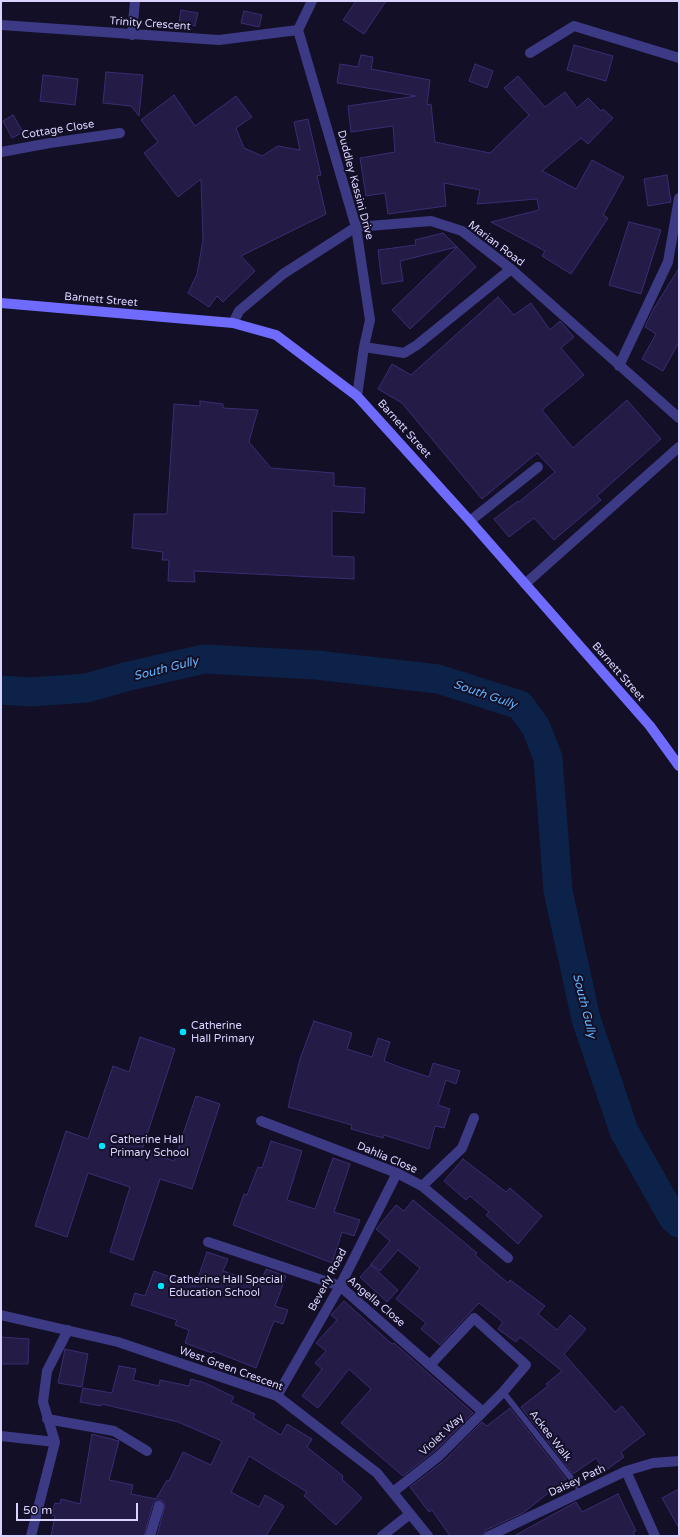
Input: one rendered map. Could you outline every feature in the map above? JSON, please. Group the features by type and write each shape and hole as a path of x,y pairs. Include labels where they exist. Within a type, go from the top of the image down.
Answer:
{"main road":[{"name":"Barnett Street","path":"1,303 234,323 276,335 357,396 470,521 650,726 679,766"}],"street":[{"path":"132,35 135,1"},
{"path":"298,30 312,1"},
{"name":"Trinity Crescent","path":"1,25 219,40 298,30"},
{"path":"530,53 574,26 679,58"},
{"name":"Duddley Kassini Drive","path":"298,30 356,227 370,320 357,396"},
{"name":"Cottage Close","path":"1,152 120,133"},
{"path":"619,366 668,262 679,198"},
{"name":"Marian Road","path":"234,323 239,311 284,274 356,227 431,221 462,231 511,269 679,418"},
{"path":"364,348 404,353 417,346 511,269"},
{"path":"525,584 679,447"},
{"path":"470,521 538,468"},
{"path":"422,1186 462,1148 474,1118"},
{"name":"Dahlia Close","path":"261,1121 397,1173 422,1186 508,1258"},
{"name":"Beverly Road","path":"277,1396 340,1286 397,1173"},
{"name":"Angella Close","path":"208,1242 340,1286 484,1412"},
{"name":"West Green Crescent","path":"1,1315 118,1342 277,1396 377,1473 428,1536"},
{"name":"Violet Way","path":"393,1492 440,1456 484,1412 526,1366 477,1319 472,1319 430,1365"},
{"path":"31,1536 55,1442 43,1402 47,1371 68,1330"},
{"path":"47,1419 114,1431 147,1451"},
{"path":"1,1436 55,1442"},
{"name":"Daisey Path","path":"489,1536 626,1471 653,1463 679,1461"},
{"path":"626,1471 655,1536"},
{"path":"150,1536 159,1506"},
{"path":"382,1536 410,1514"}],"lane":[{"name":"Ackee Walk","path":"503,1392 582,1492"}],"building":[{"path":"356,1 386,1 364,34 343,20"},
{"path":"181,10 198,13 195,26 179,23"},
{"path":"244,11 262,15 259,27 241,23"},
{"path":"574,45 613,56 606,81 567,70"},
{"path":"361,55 373,57 371,69 430,80 427,105 431,104 435,142 490,153 529,115 504,88 518,76 545,107 565,92 577,108 588,98 601,111 603,109 613,118 588,144 581,138 542,171 576,189 592,160 624,177 603,215 608,218 571,274 542,256 545,251 491,222 539,210 537,199 477,204 480,190 444,183 446,206 388,214 385,193 366,196 360,158 395,152 393,126 351,132 348,106 416,96 337,83 340,64 358,67"},
{"path":"475,64 493,71 487,88 469,81"},
{"path":"106,72 143,75 139,116 131,106 103,103"},
{"path":"43,75 78,79 75,105 40,101"},
{"path":"174,95 195,126 236,96 252,117 236,128 244,148 262,156 278,146 300,150 294,122 308,119 321,175 317,176 326,214 241,256 255,271 223,302 217,296 209,307 188,293 197,274 203,240 201,179 178,197 144,153 158,142 141,120"},
{"path":"13,115 23,132 12,138 3,121"},
{"path":"667,175 671,202 648,206 644,179"},
{"path":"629,222 661,230 641,294 609,285"},
{"path":"443,233 457,247 400,261 403,281 382,284 378,250 416,245 415,240"},
{"path":"457,247 476,267 410,329 392,310"},
{"path":"679,268 679,342 663,371 642,359 656,334 645,327 653,310"},
{"path":"498,297 514,315 531,303 550,330 560,321 574,337 561,348 584,375 542,410 573,448 627,400 661,439 597,496 601,500 554,540 534,518 509,537 494,519 518,501 519,502 555,472 537,453 482,499 402,403 378,389 392,364 411,375"},
{"path":"200,401 223,404 223,408 258,410 249,442 271,468 334,473 334,486 365,488 364,513 332,511 332,556 354,557 354,579 194,571 195,582 168,581 169,560 162,560 163,552 132,548 134,514 167,514 174,404 200,406"},
{"path":"314,1021 352,1033 347,1049 372,1057 378,1038 390,1042 384,1061 402,1068 429,1077 433,1063 460,1071 456,1084 446,1080 438,1105 450,1109 444,1128 435,1126 429,1149 384,1135 383,1138 351,1129 352,1125 288,1107 300,1059"},
{"name":"Catherine Hall Primary School","path":"140,1037 175,1049 142,1150 174,1161 196,1096 220,1104 192,1189 160,1179 133,1260 110,1252 130,1187 88,1173 67,1237 35,1226 66,1131 88,1139 113,1066 129,1072"},
{"path":"271,1141 302,1151 287,1200 315,1209 333,1158 350,1164 334,1212 360,1220 354,1236 342,1232 332,1263 233,1225 244,1194 247,1195 258,1167 262,1168"},
{"path":"463,1159 506,1192 510,1188 542,1216 518,1244 486,1215 489,1212 470,1196 466,1200 444,1181"},
{"path":"413,1200 477,1253 475,1255 508,1283 510,1280 545,1306 538,1314 557,1330 570,1315 586,1329 564,1354 615,1412 622,1406 645,1434 621,1452 624,1457 605,1471 596,1458 573,1474 521,1407 548,1386 546,1384 562,1371 520,1337 516,1342 498,1329 503,1322 479,1303 440,1345 421,1329 426,1323 396,1299 420,1268 398,1250 380,1271 371,1264 390,1241 376,1229 396,1205 404,1211"},
{"path":"207,1252 228,1259 223,1271 260,1284 266,1269 286,1276 275,1306 288,1310 283,1324 274,1321 256,1368 213,1351 212,1353 185,1343 189,1330 175,1325 177,1320 131,1305 135,1293 145,1296 154,1271 195,1286"},
{"path":"371,1265 398,1290 387,1302 360,1277"},
{"path":"344,1301 473,1413 435,1451 403,1476 341,1423 371,1389 349,1369 318,1408 302,1396 322,1369 315,1363 326,1351 316,1343 337,1320 331,1315"},
{"path":"1,1337 29,1339 28,1364 1,1364"},
{"path":"65,1349 88,1354 82,1387 58,1383"},
{"path":"119,1366 136,1369 133,1380 159,1386 160,1380 189,1386 191,1379 205,1383 234,1397 231,1402 255,1414 253,1418 281,1435 287,1424 312,1439 307,1447 343,1476 342,1479 362,1498 336,1525 304,1496 307,1492 249,1456 231,1492 259,1507 265,1495 284,1506 266,1536 157,1536 165,1505 163,1501 158,1500 153,1504 144,1536 51,1536 55,1516 52,1515 55,1503 60,1504 61,1499 80,1504 92,1434 119,1441 109,1480 133,1485 131,1494 156,1499 167,1480 169,1481 183,1452 211,1465 222,1441 178,1422 102,1404 101,1406 80,1402 83,1388 112,1393"},
{"path":"510,1408 566,1479 523,1513 486,1530 483,1536 450,1536 432,1510 429,1512 410,1487 444,1461 482,1422 487,1426"},
{"path":"679,1489 679,1528 662,1498"},
{"path":"618,1494 636,1531 633,1532 635,1536 514,1536 576,1502 582,1512"}],"waterway":[{"name":"South Gully","path":"1,690 31,692 87,688 125,677 204,659 316,665 438,679 520,705 536,727 548,758 558,891 586,1019 624,1131 673,1218 679,1223"}],"place":[{"name":"Catherine Hall Primary","path":"183,1032"},
{"name":"Catherine Hall Primary School","path":"102,1146"},
{"name":"Catherine Hall Special Education School","path":"161,1286"}]}
